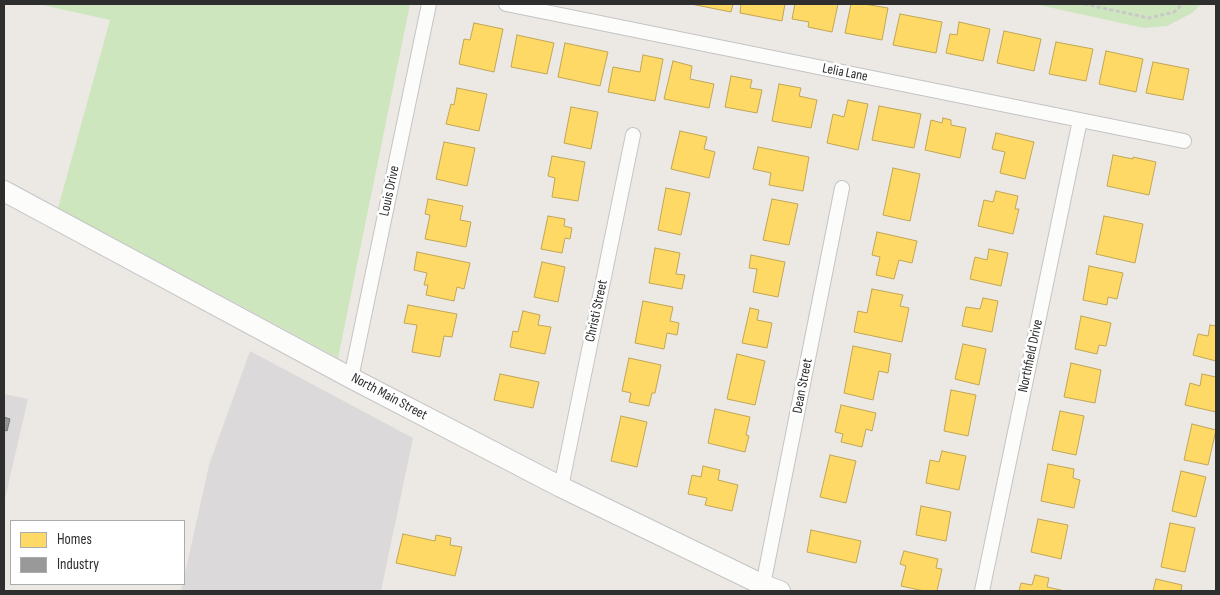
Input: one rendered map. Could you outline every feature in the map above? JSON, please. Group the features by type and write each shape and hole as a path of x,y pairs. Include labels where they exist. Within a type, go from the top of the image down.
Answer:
{"street":[{"name":"Louis Drive","path":"351,378 430,4"},
{"name":"Lelia Lane","path":"506,4 1184,141"},
{"name":"Northfield Drive","path":"982,591 1080,120"},
{"name":"Christi Street","path":"561,487 633,135"},
{"name":"Dean Street","path":"771,588 842,188"},
{"name":"North Main Street","path":"4,191 351,378 561,487 771,588"}],"path":[{"path":"1084,4 1149,18 1174,12 1183,4"}],"shaded area":[{"path":"250,351 413,438 381,591 181,591 182,585 185,585 185,573 209,465"},
{"path":"4,394 28,399 4,503"}],"green space":[{"path":"38,4 410,4 338,358 58,208 110,20"},
{"path":"1034,4 1201,4 1192,13 1167,26 1144,28"}],"building: Homes":[{"path":"691,4 733,4 731,12"},
{"path":"741,4 785,4 782,21 740,13"},
{"path":"795,4 838,4 832,32 808,27 809,22 792,19"},
{"path":"851,4 888,8 882,40 845,33"},
{"path":"900,14 942,22 936,53 893,45"},
{"path":"959,22 990,29 983,61 946,53 950,34 957,35"},
{"path":"474,23 503,29 494,72 459,64 464,39 470,40"},
{"path":"1004,31 1041,39 1034,71 997,63"},
{"path":"517,35 554,43 547,74 511,67"},
{"path":"1056,42 1093,49 1086,81 1049,74"},
{"path":"565,43 608,52 600,86 558,77"},
{"path":"1106,51 1143,59 1136,92 1099,84"},
{"path":"643,55 663,59 655,101 608,92 613,67 640,72"},
{"path":"673,61 692,66 690,79 714,84 709,108 664,99"},
{"path":"1153,62 1189,69 1183,100 1146,93"},
{"path":"731,76 752,80 750,88 762,90 757,113 725,107"},
{"path":"779,84 801,88 799,96 817,100 811,128 772,121"},
{"path":"457,88 487,94 479,131 446,124 451,104 454,105"},
{"path":"848,100 868,104 858,150 827,143 833,114 844,117"},
{"path":"879,106 921,114 914,148 872,140"},
{"path":"571,107 598,112 591,149 564,143"},
{"path":"943,118 951,120 951,125 966,128 960,158 925,150 931,120 942,123"},
{"path":"680,131 707,137 704,149 715,152 709,178 671,169"},
{"path":"996,133 1034,142 1025,179 1000,173 1005,152 992,149"},
{"path":"444,142 475,148 467,186 436,179"},
{"path":"758,147 809,157 803,191 769,185 771,173 753,169"},
{"path":"1113,155 1156,162 1149,195 1107,186"},
{"path":"552,156 585,162 578,201 552,197 555,178 548,176"},
{"path":"893,168 920,174 910,221 883,215"},
{"path":"666,188 690,193 681,235 658,230"},
{"path":"996,191 1018,196 1015,209 1019,209 1013,234 978,226 984,200 993,202"},
{"path":"428,199 463,206 460,220 471,222 466,247 425,239 430,215 425,214"},
{"path":"772,199 798,204 789,245 763,240"},
{"path":"548,216 565,219 564,226 572,228 570,239 565,238 562,253 541,249"},
{"path":"1104,216 1143,224 1135,263 1096,254"},
{"path":"877,232 917,241 912,263 899,260 894,279 876,275 880,257 872,255"},
{"path":"655,248 680,253 676,274 685,275 682,289 649,283"},
{"path":"989,249 1008,253 1001,286 970,279 975,257 987,260"},
{"path":"417,252 470,263 464,289 457,287 454,301 426,295 428,285 424,285 427,273 414,270"},
{"path":"751,255 785,262 778,297 753,292 757,269 749,268"},
{"path":"542,262 565,267 558,302 534,297"},
{"path":"1089,266 1123,273 1117,299 1108,297 1107,305 1083,300"},
{"path":"872,289 903,295 900,306 909,308 902,342 854,332 858,311 867,313"},
{"path":"983,298 998,301 992,332 962,326 966,307 980,309"},
{"path":"643,301 673,307 670,321 679,323 677,335 667,333 664,349 635,343"},
{"path":"408,305 457,314 452,337 444,336 440,357 412,352 417,325 404,323"},
{"path":"750,308 759,310 757,320 772,323 767,348 742,343"},
{"path":"523,311 540,315 538,325 551,327 545,354 510,347 513,331 518,332"},
{"path":"1081,316 1111,323 1106,346 1099,345 1097,354 1075,349"},
{"path":"1210,325 1216,326 1216,361 1193,355 1198,334 1208,336"},
{"path":"963,344 986,349 979,385 955,379"},
{"path":"853,346 891,354 888,373 879,371 873,400 844,393"},
{"path":"737,354 765,361 755,405 727,399"},
{"path":"629,358 661,365 655,393 652,393 649,406 629,402 631,393 622,391"},
{"path":"1071,363 1101,370 1095,403 1064,397"},
{"path":"500,374 539,382 533,408 494,400"},
{"path":"1202,374 1216,377 1216,412 1185,405 1190,383 1200,386"},
{"path":"951,390 976,395 968,436 944,431"},
{"path":"841,405 876,413 872,431 866,429 862,447 841,442 843,434 835,432"},
{"path":"715,409 750,417 746,435 749,436 745,452 708,443"},
{"path":"1060,411 1084,416 1076,455 1052,450"},
{"path":"621,416 647,422 637,467 611,461"},
{"path":"1192,424 1216,430 1208,465 1184,460"},
{"path":"942,451 966,456 959,490 926,483 930,460 939,462"},
{"path":"830,455 856,461 846,503 820,497"},
{"path":"1048,464 1074,469 1073,478 1080,480 1074,508 1041,501"},
{"path":"703,466 720,470 718,480 738,485 732,511 705,505 707,498 688,494 692,475 701,477"},
{"path":"1181,471 1206,477 1196,517 1172,511"},
{"path":"921,506 951,512 946,541 916,535"},
{"path":"1038,519 1068,525 1061,559 1031,552"},
{"path":"1170,523 1195,528 1185,572 1161,567"},
{"path":"811,530 861,541 856,563 807,552"},
{"path":"403,534 435,541 436,535 451,538 450,545 462,547 455,576 396,563"},
{"path":"904,551 938,559 936,568 942,569 937,591 924,591 901,586 906,566 900,564"},
{"path":"1035,575 1049,578 1047,587 1065,591 1019,591 1021,583 1032,585"},
{"path":"1156,579 1182,585 1181,591 1153,591"}],"building: Industry":[{"path":"4,417 10,419 7,431 4,430"}]}
